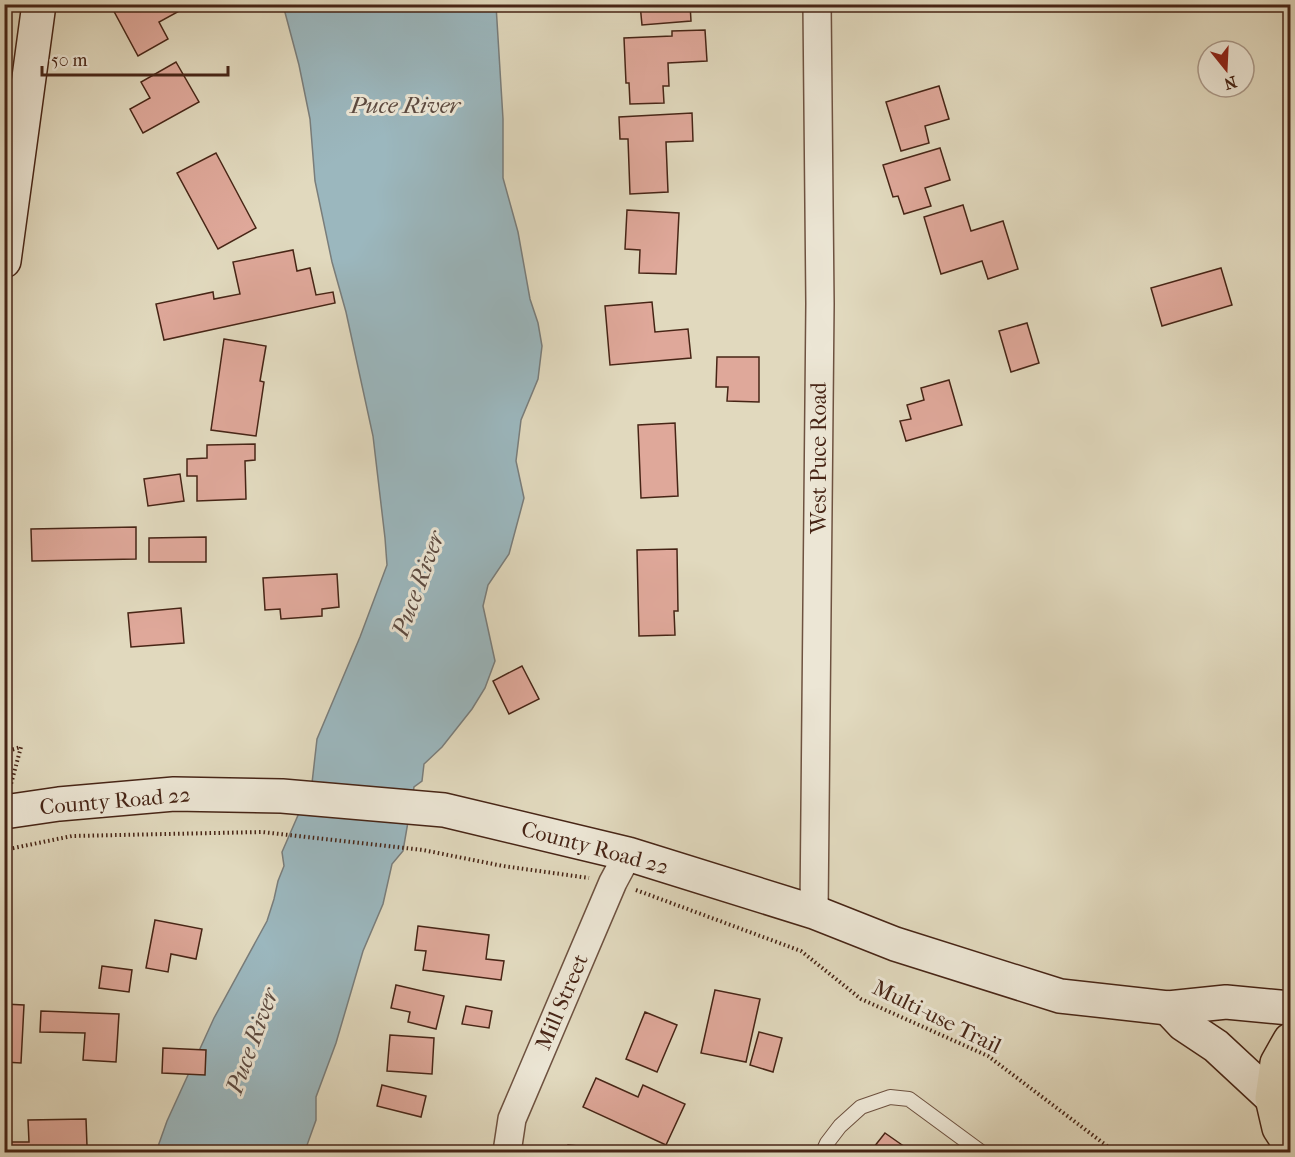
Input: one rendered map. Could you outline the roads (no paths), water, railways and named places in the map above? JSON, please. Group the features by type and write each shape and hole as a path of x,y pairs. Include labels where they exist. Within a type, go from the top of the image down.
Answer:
{"main road":[{"path":"4,261 39,4"},
{"name":"County Road 22","path":"4,812 59,804 174,794 282,796 444,810 621,868 814,912 895,944 1060,996 1168,1008 1226,1002 1290,1008"},
{"path":"1168,1008 1183,1024 1216,1046 1272,1098"},
{"path":"1290,1040 1277,1063 1272,1098 1279,1128 1290,1145"}],"street":[{"name":"West Puce Road","path":"814,912 820,315 817,4"},
{"name":"Mill Street","path":"507,1152 512,1119 621,868"}],"lane":[{"path":"823,1152 826,1143 840,1126 861,1107 890,1097 909,1099 981,1152"}],"water":[{"name":"Puce River","path":"283,5 496,5 503,119 503,178 518,232 530,299 538,323 542,346 538,379 521,420 516,461 524,498 509,554 488,585 483,606 495,661 485,688 472,709 442,747 424,764 422,781 414,787 403,851 392,864 383,904 363,951 336,1043 316,1097 316,1120 306,1148 303,1152 156,1152 167,1121 214,1018 267,921 284,866 282,852 312,783 317,739 360,637 387,565 373,436 315,181 310,119"}]}
